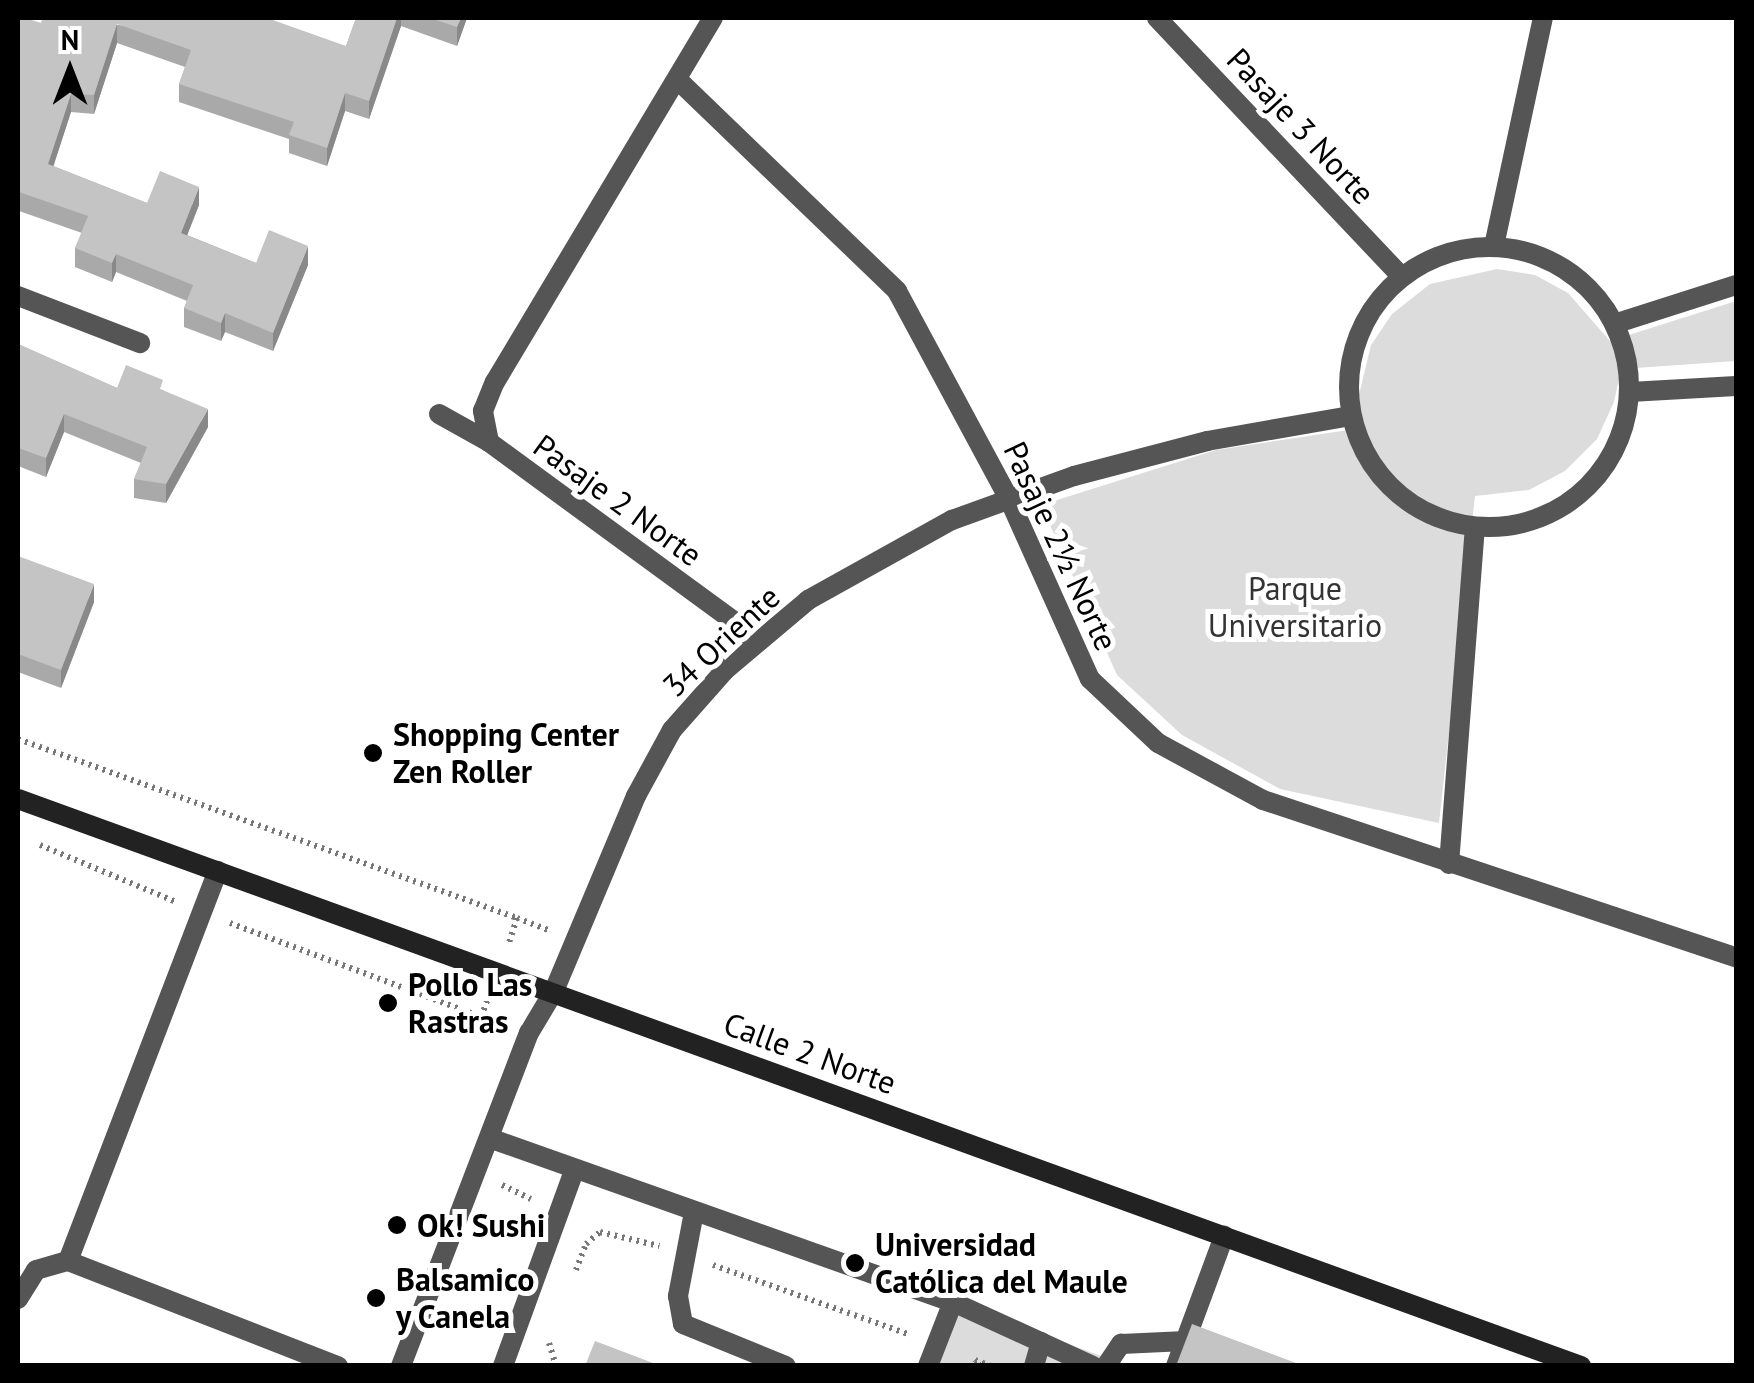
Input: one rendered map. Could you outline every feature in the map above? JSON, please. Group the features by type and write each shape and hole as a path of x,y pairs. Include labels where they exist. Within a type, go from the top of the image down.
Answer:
{"main road":[{"name":"Calle 2 Norte","path":"18,798 1580,1366"}],"street":[{"path":"489,442 482,411 495,382 713,18"},
{"name":"Pasaje 3 Norte","path":"1157,18 1401,276"},
{"path":"1494,246 1544,18"},
{"name":"Pasaje 2½ Norte","path":"678,80 897,291 1008,498 1090,679 1158,743 1263,800 1736,957"},
{"path":"1494,246 1534,254 1570,272 1614,324 1630,392 1624,428 1605,467 1571,502 1533,521 1475,528 1432,516 1394,493 1366,458 1350,416 1347,381 1360,328 1401,276 1451,252 1494,246"},
{"path":"1614,324 1736,285"},
{"path":"18,296 140,342"},
{"path":"1630,392 1736,386"},
{"name":"Pasaje 2 Norte","path":"440,414 489,442 758,639"},
{"name":"34 Oriente","path":"401,1366 529,1033 554,991 652,762 695,701 758,639 851,572 1008,498 1140,457 1350,416"},
{"path":"1449,864 1475,528"},
{"path":"68,1261 218,871"},
{"path":"489,1138 953,1302 1093,1366"},
{"path":"502,1366 574,1171"},
{"path":"694,1212 678,1296 683,1324 786,1366"},
{"path":"1176,1366 1224,1236"},
{"path":"18,1299 36,1270 68,1261 338,1366"},
{"path":"928,1366 953,1302"},
{"path":"1106,1366 1121,1344 1186,1341 1255,1366"},
{"path":"1034,1366 1041,1342"}],"path":[{"path":"573,1279 586,1244 600,1232 620,1232 991,1366"},
{"path":"554,1332 547,1349 556,1366"}],"green space":[{"name":"Parque Universitario","path":"1497,269 1535,275 1568,293 1610,341 1736,301 1736,361 1621,369 1614,402 1597,439 1565,471 1529,490 1475,496 1439,823 1280,789 1182,735 1117,675 1041,505 1216,450 1362,428 1359,395 1371,345 1392,314 1430,284"},
{"path":"953,1302 1126,1365 928,1366"}],"building":[{"path":"19,18 41,23 43,18 267,18 346,46 356,18 397,18 369,101 345,93 327,148 289,135 294,122 179,84 191,50 117,24 94,95 71,94 48,164 147,203 160,171 199,187 181,233 256,263 269,230 308,246 273,333 225,313 221,323 184,308 193,285 116,254 112,263 75,248 88,216 19,192 18,196"},
{"path":"430,18 461,18 457,27"},
{"path":"18,344 117,388 126,365 163,380 160,389 208,409 166,484 134,479 147,447 64,414 46,458 18,448"},
{"path":"18,556 94,584 61,670 18,654"},
{"path":"1192,1324 1304,1366 1176,1366"},
{"path":"595,1341 661,1366 585,1366"}],"place":[{"name":"Shopping Center Zen Roller","path":"373,753"},
{"name":"Pollo Las Rastras","path":"388,1003"},
{"name":"Ok! Sushi","path":"397,1225"},
{"name":"Universidad Católica del Maule","path":"855,1263"},
{"name":"Balsamico y Canela","path":"376,1298"}]}
